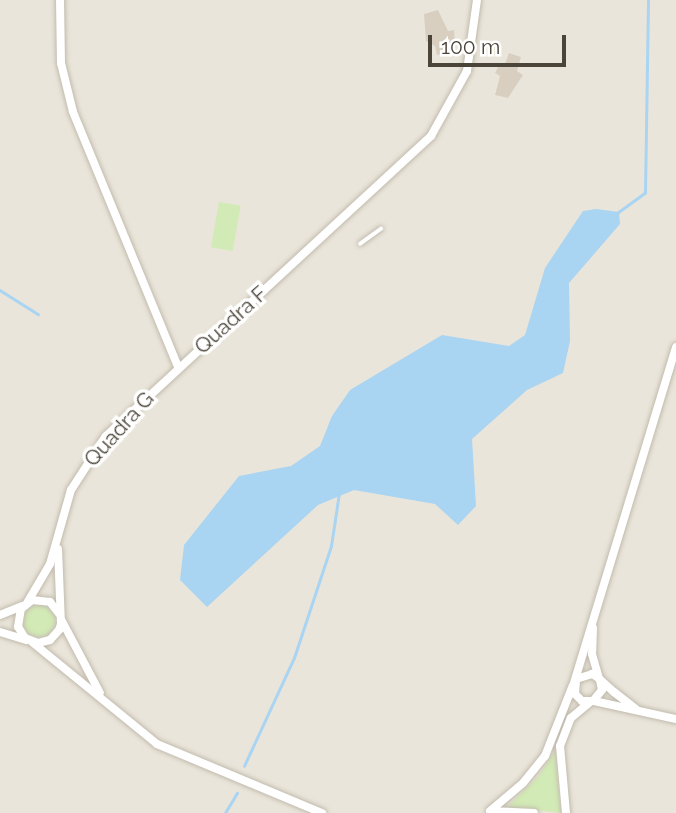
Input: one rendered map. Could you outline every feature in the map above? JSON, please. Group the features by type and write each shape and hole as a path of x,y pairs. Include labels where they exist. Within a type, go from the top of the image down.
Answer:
{"street":[{"name":"Quadra F","path":"60,0 61,63 73,113 178,367 431,136 467,71 477,0"},
{"path":"488,812 523,783 545,756 574,684 676,347"},
{"name":"Quadra G","path":"26,604 50,564 71,490 93,452 178,367"},
{"name":"Quadra G","path":"58,538 60,617"},
{"path":"0,615 26,604 50,602 60,617 77,656 110,707"},
{"path":"26,604 17,621 20,633 158,744 322,813"},
{"path":"0,632 31,641 50,640 59,630 60,617"},
{"path":"566,813 560,746 571,718 600,694 591,647 594,618"},
{"path":"574,684 587,673 636,709"},
{"path":"574,684 578,698 676,719"},
{"path":"488,812 534,813"}],"lane":[{"path":"360,244 381,229"}],"shaded area":[{"path":"0,0 676,0 676,813 0,813"}],"green space":[{"path":"219,202 241,206 233,251 211,247"},
{"path":"39,605 50,610 55,621 50,632 39,637 28,632 23,621 28,610"},
{"path":"555,751 561,813 507,807 538,777"}],"water":[{"path":"596,209 619,212 620,224 569,283 570,341 563,373 527,390 472,439 476,506 458,525 435,504 354,490 318,505 207,607 180,580 184,545 239,476 291,466 320,446 332,416 350,390 442,335 509,346 525,335 545,268 583,211"}],"building":[{"path":"438,10 448,31 454,30 455,43 450,44 450,52 437,55 435,46 426,41 424,14"},
{"path":"509,53 521,57 517,71 523,75 508,98 495,95 500,76 495,73 498,67 504,67"}],"waterway":[{"path":"617,213 645,193 648,0"},
{"path":"0,290 38,314"},
{"path":"244,766 294,658 331,546 339,493"},
{"path":"225,813 237,793"}]}
